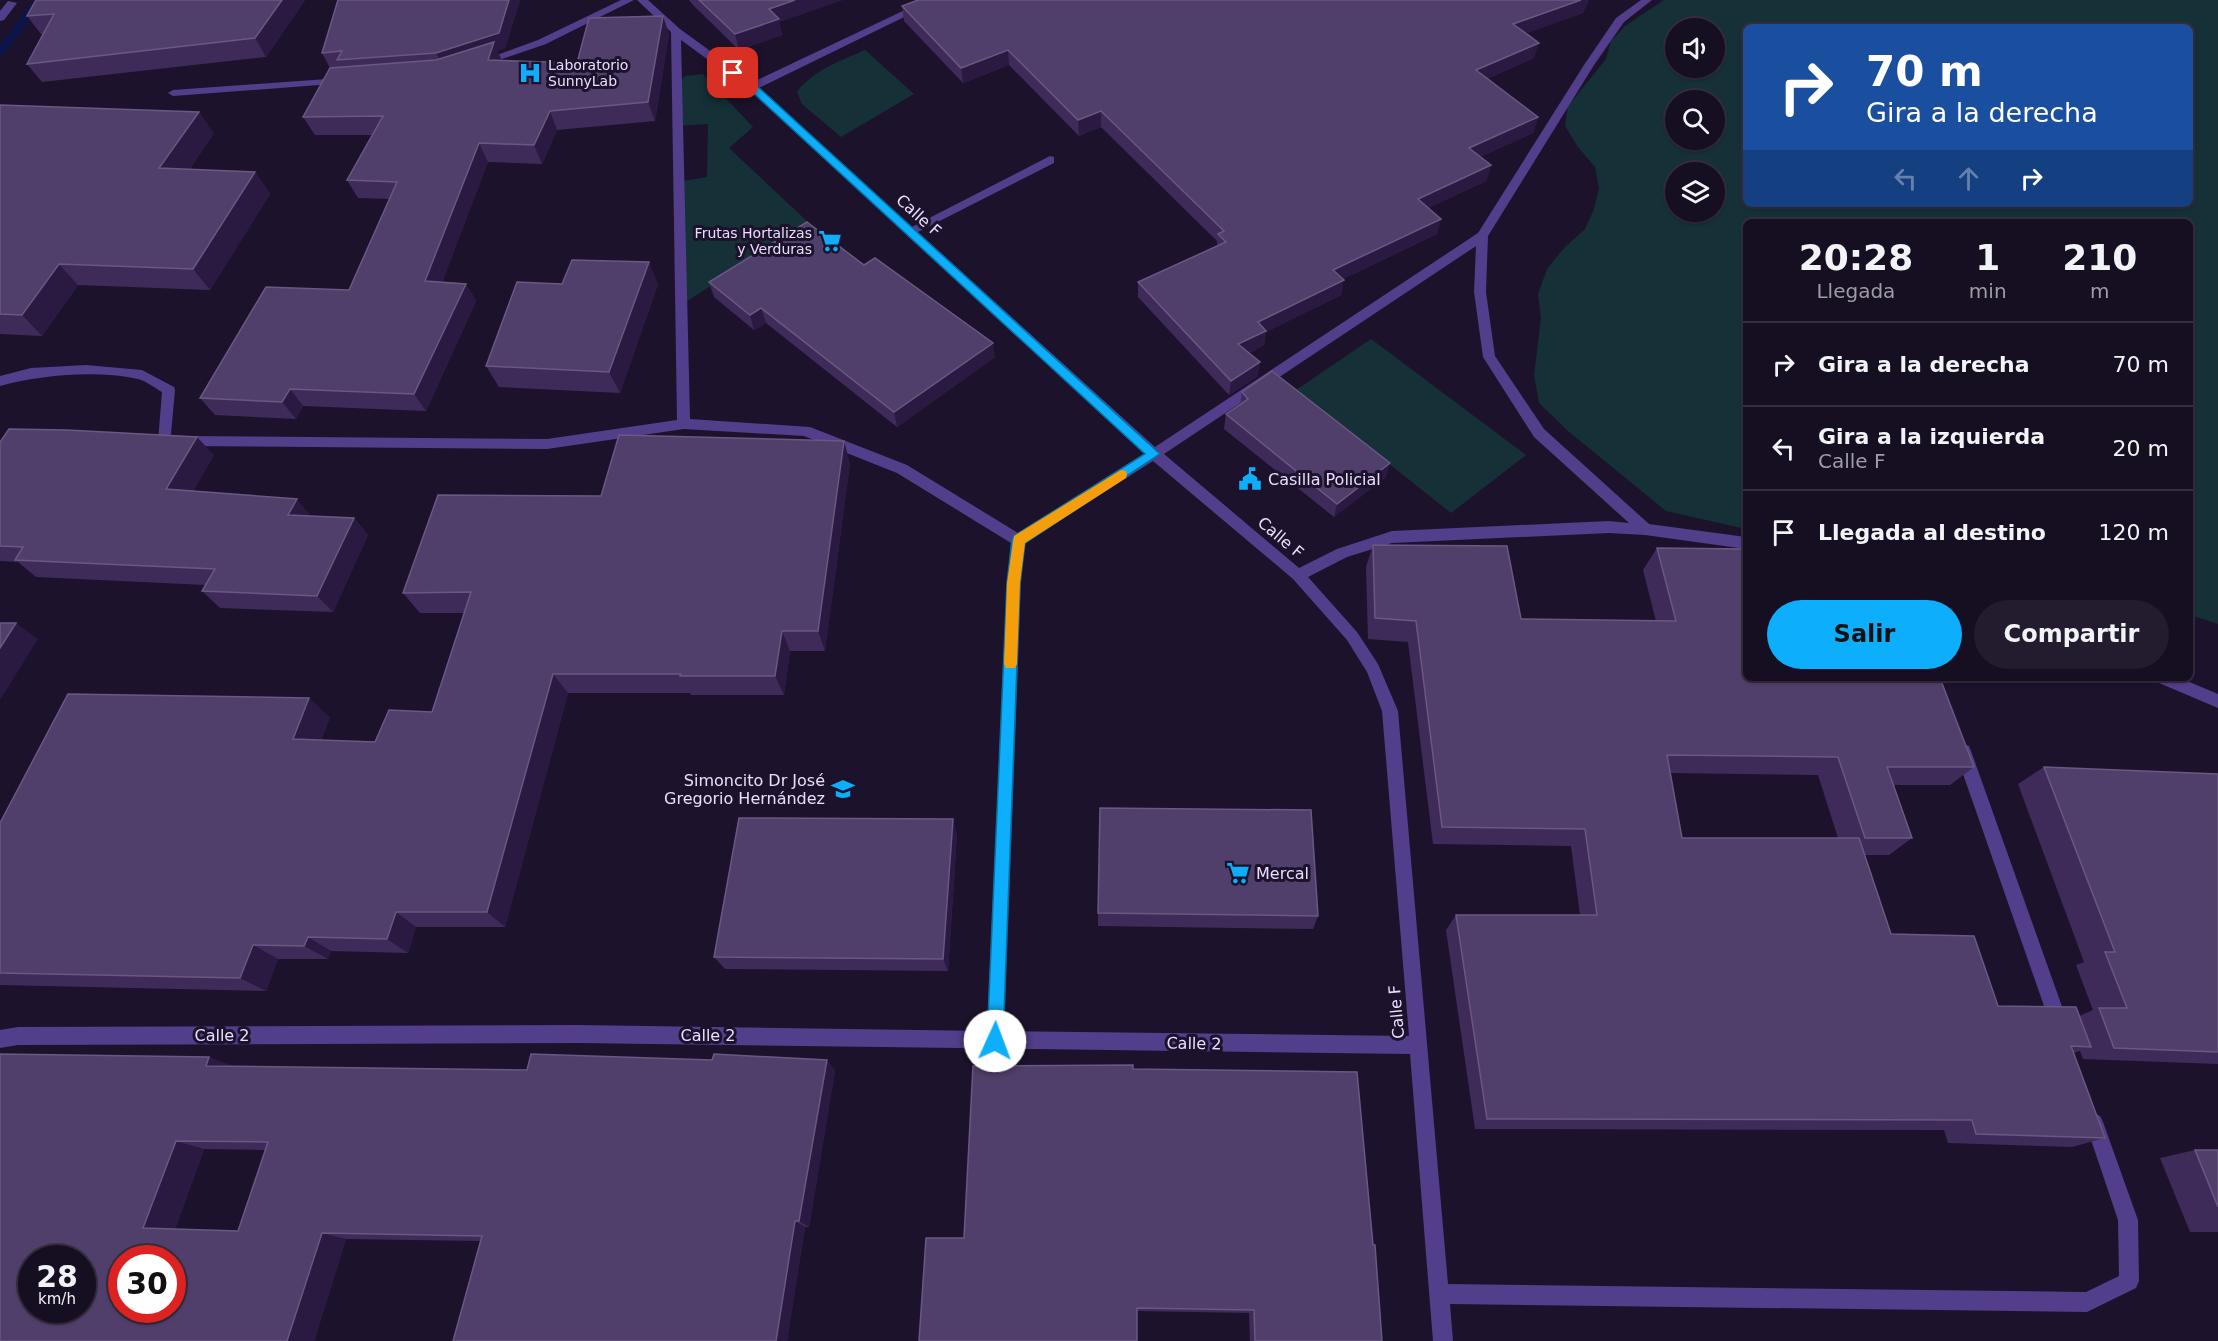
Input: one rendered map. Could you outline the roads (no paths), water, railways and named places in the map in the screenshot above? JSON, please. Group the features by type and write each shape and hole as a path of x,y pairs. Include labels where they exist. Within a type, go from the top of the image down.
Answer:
{"street":[{"path":"467,67 543,42 629,0"},
{"name":"Calle F","path":"642,0 676,31 752,87 1154,454 1298,575 1352,636 1373,669 1390,711 1443,1341"},
{"path":"752,87 934,0"},
{"path":"1018,540 1154,454 1482,236 1588,65 1620,20 1647,0"},
{"path":"0,18 12,3"},
{"path":"676,31 684,424"},
{"path":"173,93 351,80"},
{"path":"910,231 1050,160"},
{"path":"1482,236 1480,292 1489,357 1539,433 1644,529"},
{"path":"0,381 31,373 86,370 142,375 169,390 159,441 547,444 684,424 805,431 902,469 1018,540"},
{"path":"1298,575 1342,553 1392,537 1609,527 1644,529 1743,543"},
{"path":"995,1041 1014,583 1018,540"},
{"path":"2171,681 2218,701"},
{"path":"1958,734 2065,1039"},
{"name":"Calle 2","path":"0,1039 18,1036 578,1034 905,1036 995,1041 1417,1045"},
{"path":"1438,1294 2087,1302 2129,1281 2128,1220 2089,1107"}],"waterway":[{"path":"0,52 39,0"}],"place":[{"name":"Laboratorio SunnyLab","path":"530,73"},
{"name":"Frutas Hortalizas y Verduras","path":"830,241"},
{"name":"Casilla Policial","path":"1250,479"},
{"name":"Simoncito Dr José Gregorio Hernández","path":"843,789"},
{"name":"Mercal","path":"1238,873"}]}
